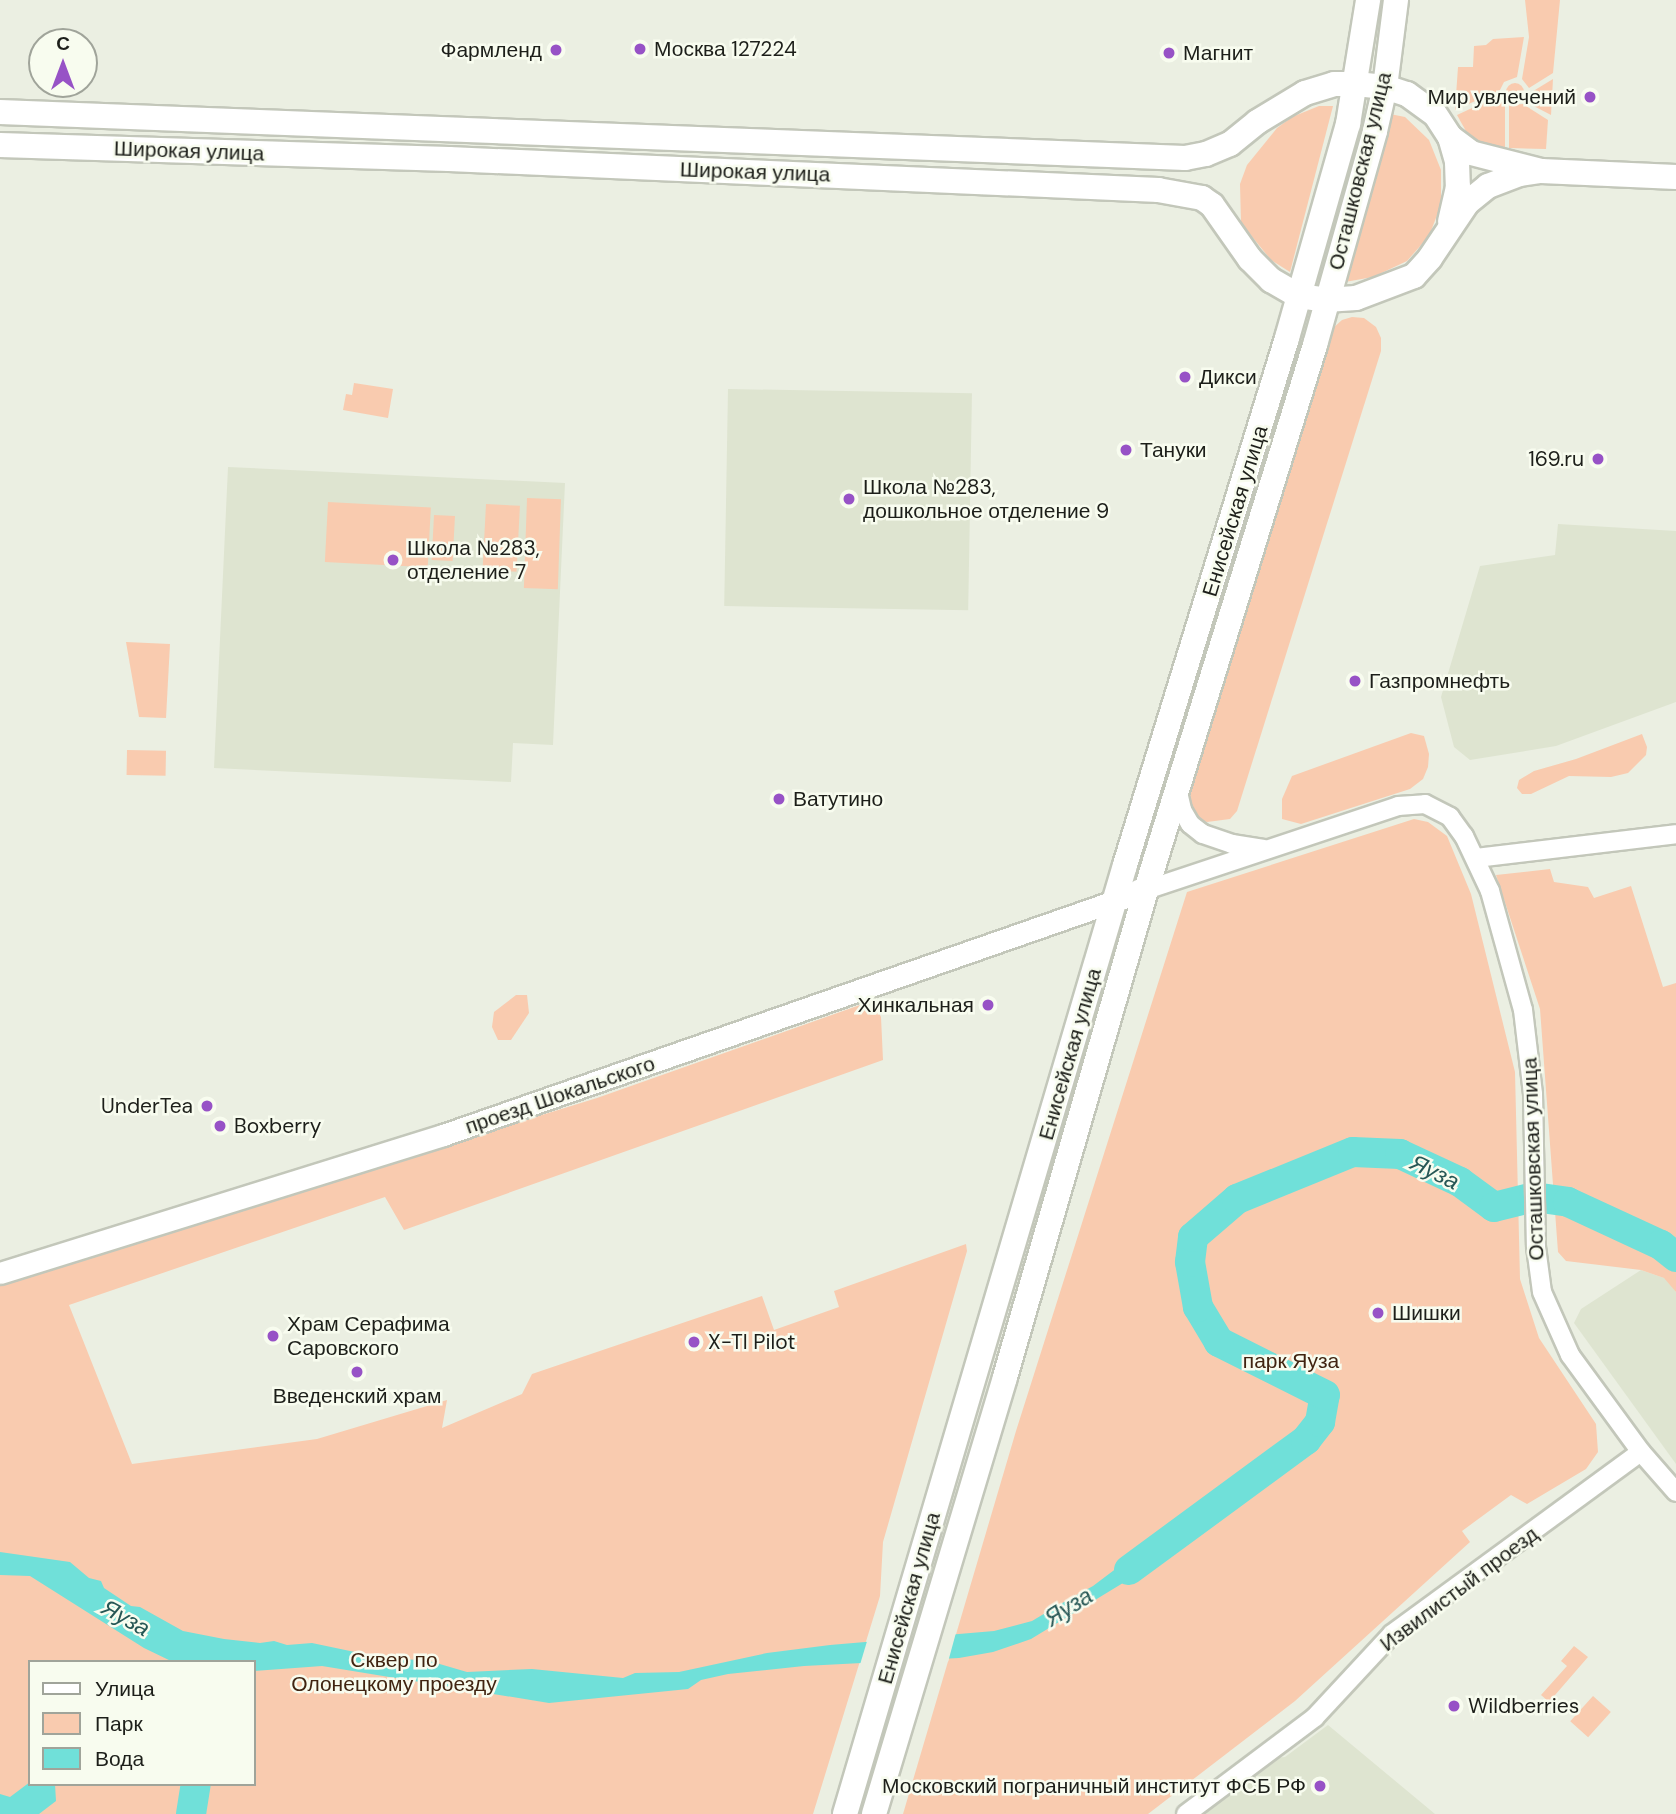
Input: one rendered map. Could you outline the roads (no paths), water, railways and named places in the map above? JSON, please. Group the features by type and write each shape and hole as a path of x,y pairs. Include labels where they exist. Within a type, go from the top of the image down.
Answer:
{"main road":[{"name":"Осташковская улица","path":"1299,296 1348,124 1368,0"},
{"name":"Осташковская улица","path":"1326,300 1385,87 1396,0"},
{"name":"Широкая улица","path":"0,112 1185,158 1206,154 1230,144 1257,122 1306,93 1334,84 1356,84 1385,87 1407,94 1435,114 1450,137"},
{"path":"492,161 482,156 478,146 482,135 493,132"},
{"path":"1450,137 1471,153 1541,171 1676,177"},
{"path":"1444,238 1458,187 1457,162 1450,137"},
{"name":"Широкая улица","path":"0,145 492,161 1158,190 1191,195 1212,205 1251,259 1271,280 1299,296 1326,300 1356,298 1414,276 1467,203 1488,186 1519,174 1541,171"},
{"name":"Енисейская улица","path":"845,1814 1125,865 1184,680 1299,296"},
{"name":"Енисейская улица","path":"874,1814 1005,1377 1146,890 1326,300"},
{"path":"1184,680 1183,687 1191,697 1205,695 1210,687"}],"street":[{"path":"89,148 101,144 106,133 101,121 90,116"},
{"path":"906,180 917,175 922,165 918,154 908,149"},
{"path":"1178,792 1182,810 1190,824 1203,834 1232,844 1267,849"},
{"name":"Осташковская улица","path":"1114,902 1267,849 1415,803 1437,808 1450,817 1476,858 1500,921 1523,1010 1532,1079 1536,1152 1535,1247 1542,1292 1551,1320 1570,1355 1641,1452 1676,1492"},
{"path":"1476,858 1676,835"},
{"path":"1125,865 1128,879 1135,888 1146,890"},
{"name":"проезд Шокальского","path":"0,1273 443,1135 1114,902"},
{"name":"Извилистый проезд","path":"1186,1814 1315,1717 1392,1634 1641,1452"}],"water":[{"path":"1154,1540 1163,1551 1164,1558 1031,1639 993,1652 959,1658 804,1666 728,1674 701,1680 688,1689 549,1703 322,1666 256,1671 256,1660 169,1660 144,1648 30,1576 0,1575 0,1552 70,1562 89,1578 101,1581 104,1588 131,1606 140,1607 183,1631 260,1643 312,1643 388,1659 426,1660 467,1672 532,1669 623,1678 635,1673 679,1672 767,1653 830,1645 994,1631 1032,1621 1093,1586"},
{"path":"28,1784 28,1786 55,1786 56,1801 39,1814 0,1814 0,1794 10,1797"}],"waterway":[{"name":"Яуза","path":"1129,1570 1306,1440 1320,1422 1325,1395 1219,1342 1198,1307 1190,1262 1193,1237 1237,1199 1353,1152 1400,1154 1460,1182 1494,1207 1534,1197 1568,1202 1661,1245 1676,1257"},
{"path":"191,1814 196,1786"}],"place":[{"name":"Москва 127224","path":"640,49"},
{"name":"Фармленд","path":"556,50"},
{"name":"Магнит","path":"1169,53"},
{"name":"Мир увлечений","path":"1590,97"},
{"name":"Дикси","path":"1185,377"},
{"name":"Тануки","path":"1126,450"},
{"name":"169.ru","path":"1598,459"},
{"name":"Школа №283, дошкольное отделение 9","path":"849,499"},
{"name":"Школа №283, отделение 7","path":"393,560"},
{"name":"Газпромнефть","path":"1355,681"},
{"name":"Ватутино","path":"779,799"},
{"name":"Хинкальная","path":"988,1005"},
{"name":"UnderTea","path":"207,1106"},
{"name":"Boxberry","path":"220,1126"},
{"name":"Шишки","path":"1378,1313"},
{"name":"Храм Серафима Саровского","path":"273,1336"},
{"name":"X-TI Pilot","path":"694,1342"},
{"name":"Введенский храм","path":"357,1372"},
{"name":"Wildberries","path":"1454,1706"},
{"name":"Московский пограничный институт ФСБ РФ","path":"1320,1786"}],"park label":[{"name":"парк Яуза","path":"1291,1361"},
{"name":"Сквер по Олонецкому проезду","path":"394,1672"}]}
